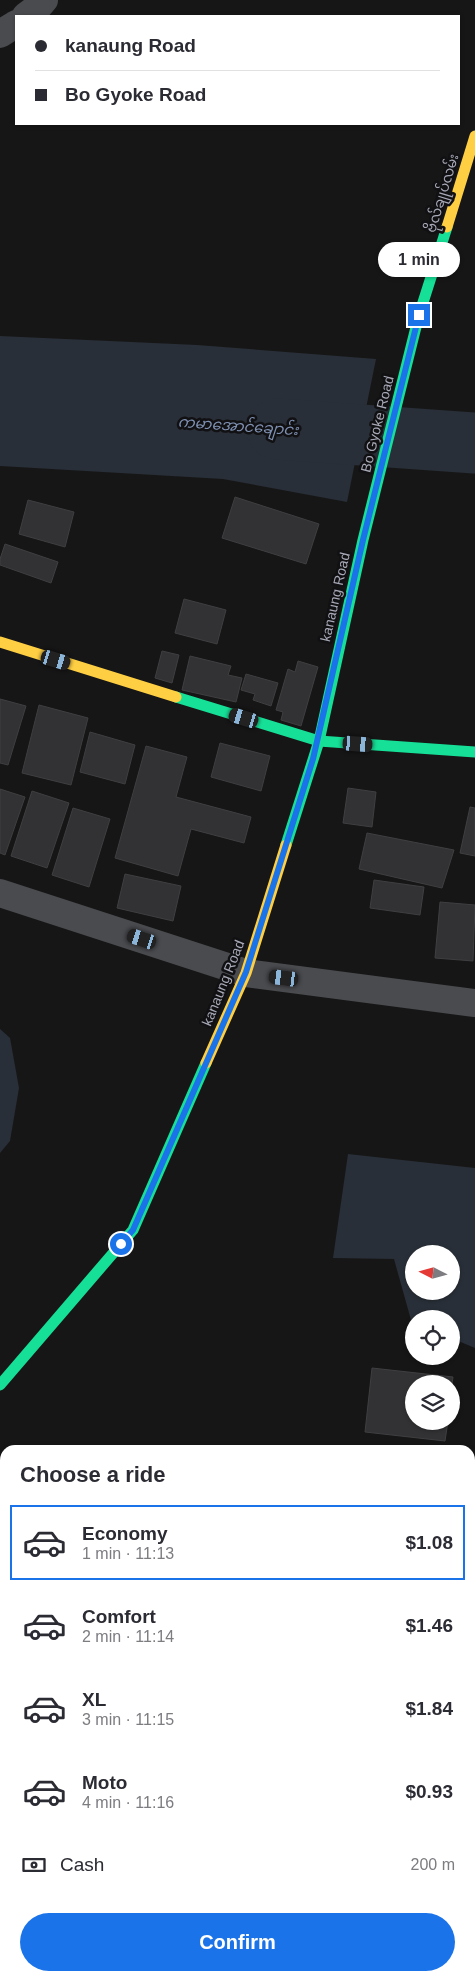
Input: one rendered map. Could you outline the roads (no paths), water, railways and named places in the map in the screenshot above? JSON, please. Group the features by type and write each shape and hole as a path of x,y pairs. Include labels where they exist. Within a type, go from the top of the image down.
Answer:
{"street":[{"path":"27,15 44,0"},
{"path":"0,34 15,25"},
{"name":"ဗိုလ်ချုပ်လမ်း","path":"419,315 475,136"},
{"name":"Bo Gyoke Road","path":"363,540 419,315"},
{"name":"kanaung Road","path":"0,1385 133,1230 246,972 319,741 363,540"},
{"path":"0,642 319,741 475,752"},
{"path":"0,893 246,972 475,1002"}],"water":[{"path":"0,336 197,345 376,359 347,502 223,479 0,466"},
{"path":"0,1029 10,1038 19,1088 10,1141 0,1153"},
{"path":"348,1154 475,1168 475,1348 460,1342 460,1310 408,1310 405,1300 460,1300 460,1245 405,1245 405,1298 394,1259 333,1258"}],"waterway":[{"name":"ကမာအောင်ချောင်း","path":"277,429 475,443"}]}
